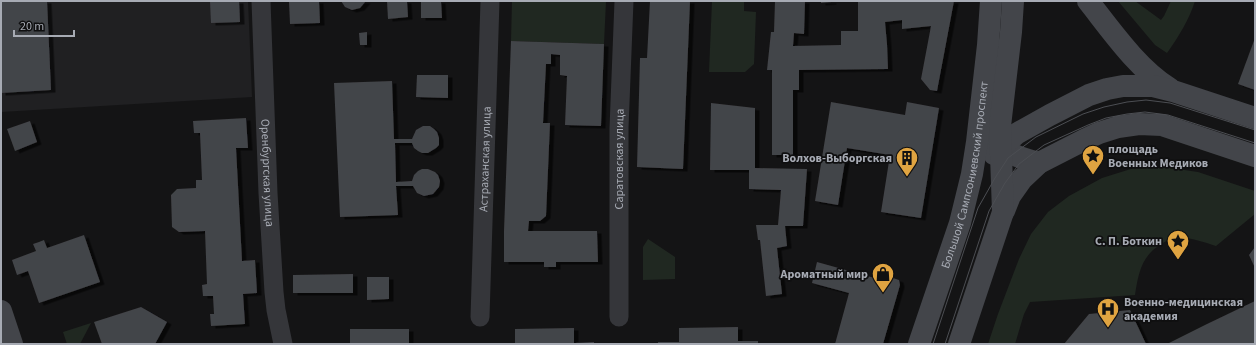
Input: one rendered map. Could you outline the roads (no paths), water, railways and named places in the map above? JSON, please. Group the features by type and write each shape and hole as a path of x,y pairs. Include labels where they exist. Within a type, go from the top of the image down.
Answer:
{"main road":[{"name":"Большой Сампсониевский проспект","path":"919,344 960,223 972,174 980,118 991,1"},
{"name":"Большой Сампсониевский проспект","path":"959,344 1003,212 1000,126 1011,32 1013,1"},
{"path":"1088,1 1149,74 1173,91"},
{"path":"972,174 1016,134 1089,95 1107,89 1137,85 1153,86 1173,91 1255,118"},
{"path":"980,118 1001,148 1016,156 1039,163"},
{"path":"1003,212 1010,196 1022,179 1039,163 1099,133 1118,127 1139,124 1162,125 1255,156"},
{"path":"1,311 12,344"}],"street":[{"name":"Оренбургская улица","path":"261,1 268,193 274,292 283,344"},
{"name":"Астраханская улица","path":"480,317 490,1"},
{"name":"Саратовская улица","path":"619,317 619,128 624,1"}],"tram line":[{"path":"933,344 978,208 1008,158 1036,137 1083,114 1104,107 1146,100 1170,103 1255,130"},
{"path":"945,344 989,211 1005,183 1019,164 1044,145 1106,118 1145,112 1168,115 1255,143"}],"place":[{"name":"площадь Военных Медиков","path":"1093,176"},
{"name":"Волхов-Выборгская","path":"907,178"},
{"name":"С. П. Боткин","path":"1178,260"},
{"name":"Ароматный мир","path":"883,294"},
{"name":"Военно-медицинская академия","path":"1108,328"}]}
